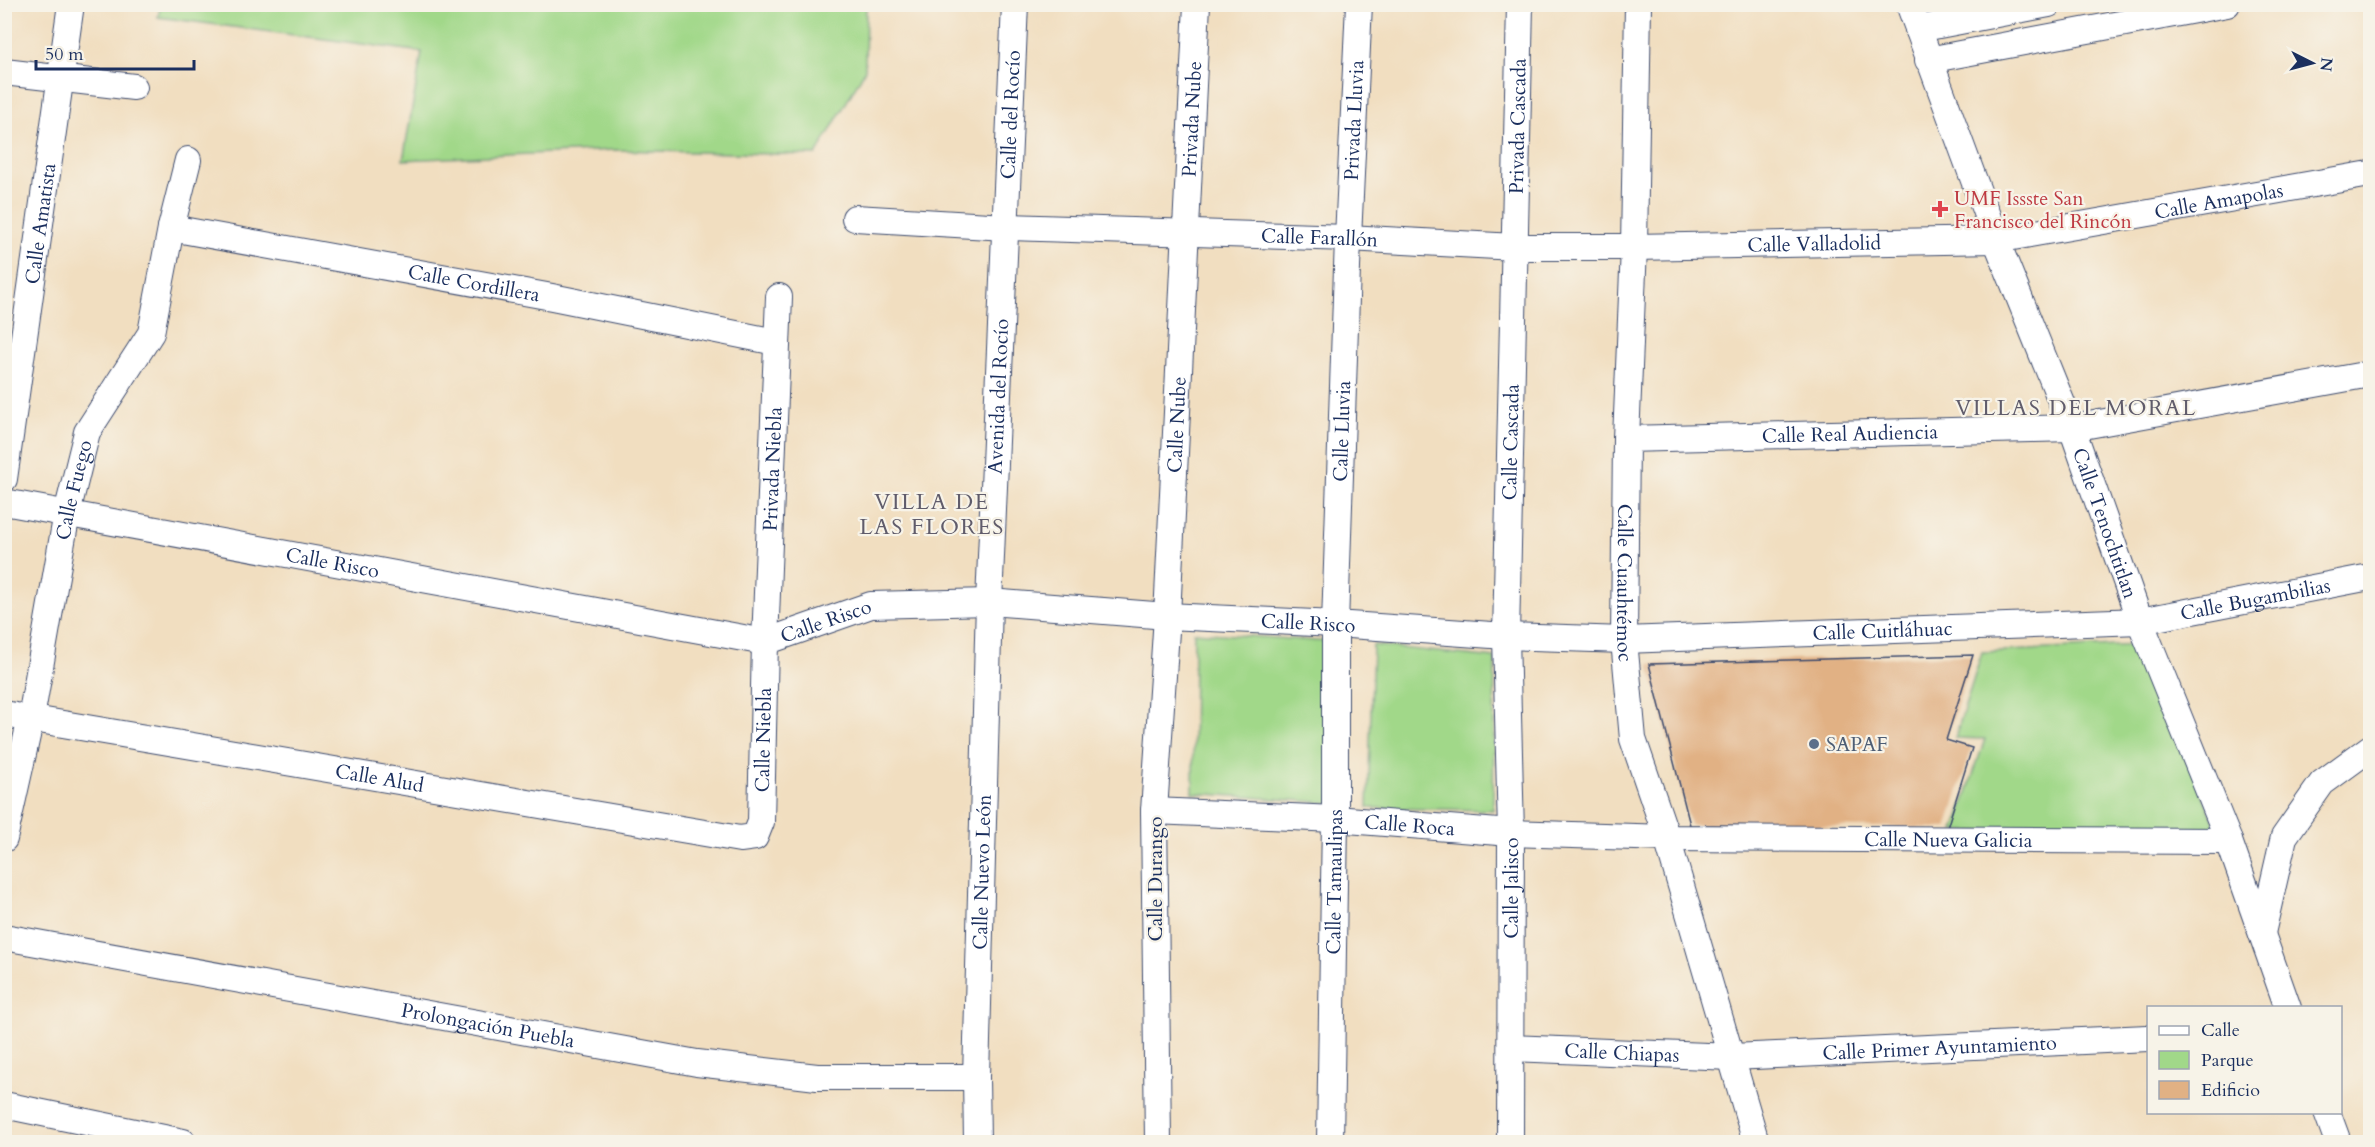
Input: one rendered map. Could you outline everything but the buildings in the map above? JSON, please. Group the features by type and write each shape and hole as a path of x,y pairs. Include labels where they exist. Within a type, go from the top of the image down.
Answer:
{"street":[{"name":"Calle Amatista","path":"4,479 71,4"},
{"name":"Calle del Rocío","path":"1006,227 1015,4"},
{"name":"Privada Nube","path":"1186,232 1197,4"},
{"name":"Privada Lluvia","path":"1347,238 1359,4"},
{"name":"Privada Cascada","path":"1515,248 1520,4"},
{"name":"Calle Cuauhtémoc","path":"1638,4 1634,248 1626,439 1624,640 1633,739 1667,838 1756,1143"},
{"name":"Calle Tenochtitlan","path":"1909,4 1996,240 2072,428 2140,621 2229,841 2287,1006"},
{"path":"1918,29 2049,4"},
{"path":"1928,60 2227,4"},
{"path":"4,72 134,87"},
{"name":"Calle Fuego","path":"4,839 31,718 67,513 87,432 151,333 171,228 188,160"},
{"name":"Calle Amapolas","path":"1996,240 2370,174"},
{"name":"Calle Farallón","path":"855,218 1006,227 1347,238 1515,248 1634,248"},
{"name":"Avenida del Rocío","path":"989,602 1006,227"},
{"name":"Calle Cordillera","path":"171,228 552,297 776,342"},
{"name":"Calle Nube","path":"1167,616 1186,232"},
{"name":"Calle Lluvia","path":"1335,624 1347,238"},
{"name":"Calle Valladolid","path":"1634,248 1996,240"},
{"name":"Calle Cascada","path":"1506,636 1515,248"},
{"name":"Privada Niebla","path":"765,642 779,297"},
{"name":"Calle Real Audiencia","path":"1626,439 2072,428 2370,374"},
{"name":"Calle Risco","path":"4,502 765,642 871,605 989,602 1167,616 1335,624 1506,636 1624,640"},
{"name":"Calle Bugambilias","path":"2140,621 2370,577"},
{"name":"Calle Nuevo León","path":"977,1143 976,1077 989,602"},
{"name":"Calle Durango","path":"1158,1143 1154,811 1167,616"},
{"name":"Calle Cuitláhuac","path":"1624,640 2140,621"},
{"name":"Calle Tamaulipas","path":"1330,1143 1335,819 1335,624"},
{"name":"Calle Jalisco","path":"1506,636 1511,833 1510,1143"},
{"name":"Calle Niebla","path":"755,837 761,822 765,642"},
{"name":"Calle Alud","path":"4,714 740,839 755,837"},
{"path":"2262,933 2284,837 2322,783 2370,748"},
{"name":"Calle Roca","path":"1154,811 1335,819 1511,833 1667,838"},
{"name":"Calle Nueva Galicia","path":"1667,838 2229,841"},
{"name":"Prolongación Puebla","path":"4,937 697,1063 817,1077 976,1077"},
{"name":"Calle Primer Ayuntamiento","path":"1732,1056 2147,1038"},
{"name":"Calle Chiapas","path":"1511,1048 1732,1056"},
{"path":"4,1105 183,1143"},
{"path":"2327,1114 2338,1143"}],"green space":[{"path":"161,4 866,5 865,70 816,155 615,150 403,160 422,52 158,17"},
{"path":"1194,632 1331,642 1331,803 1193,793"},
{"path":"1373,645 1495,658 1493,810 1368,808"},
{"path":"2139,645 2219,833 1954,831 1985,739 1955,738 1982,652"}],"place":[{"name":"UMF Issste San Francisco del Rincón","path":"1940,209"},
{"name":"SAPAF","path":"1814,744"}],"district":[{"name":"VILLAS DEL MORAL","path":"2076,407"},
{"name":"VILLA DE LAS FLORES","path":"932,514"}]}
